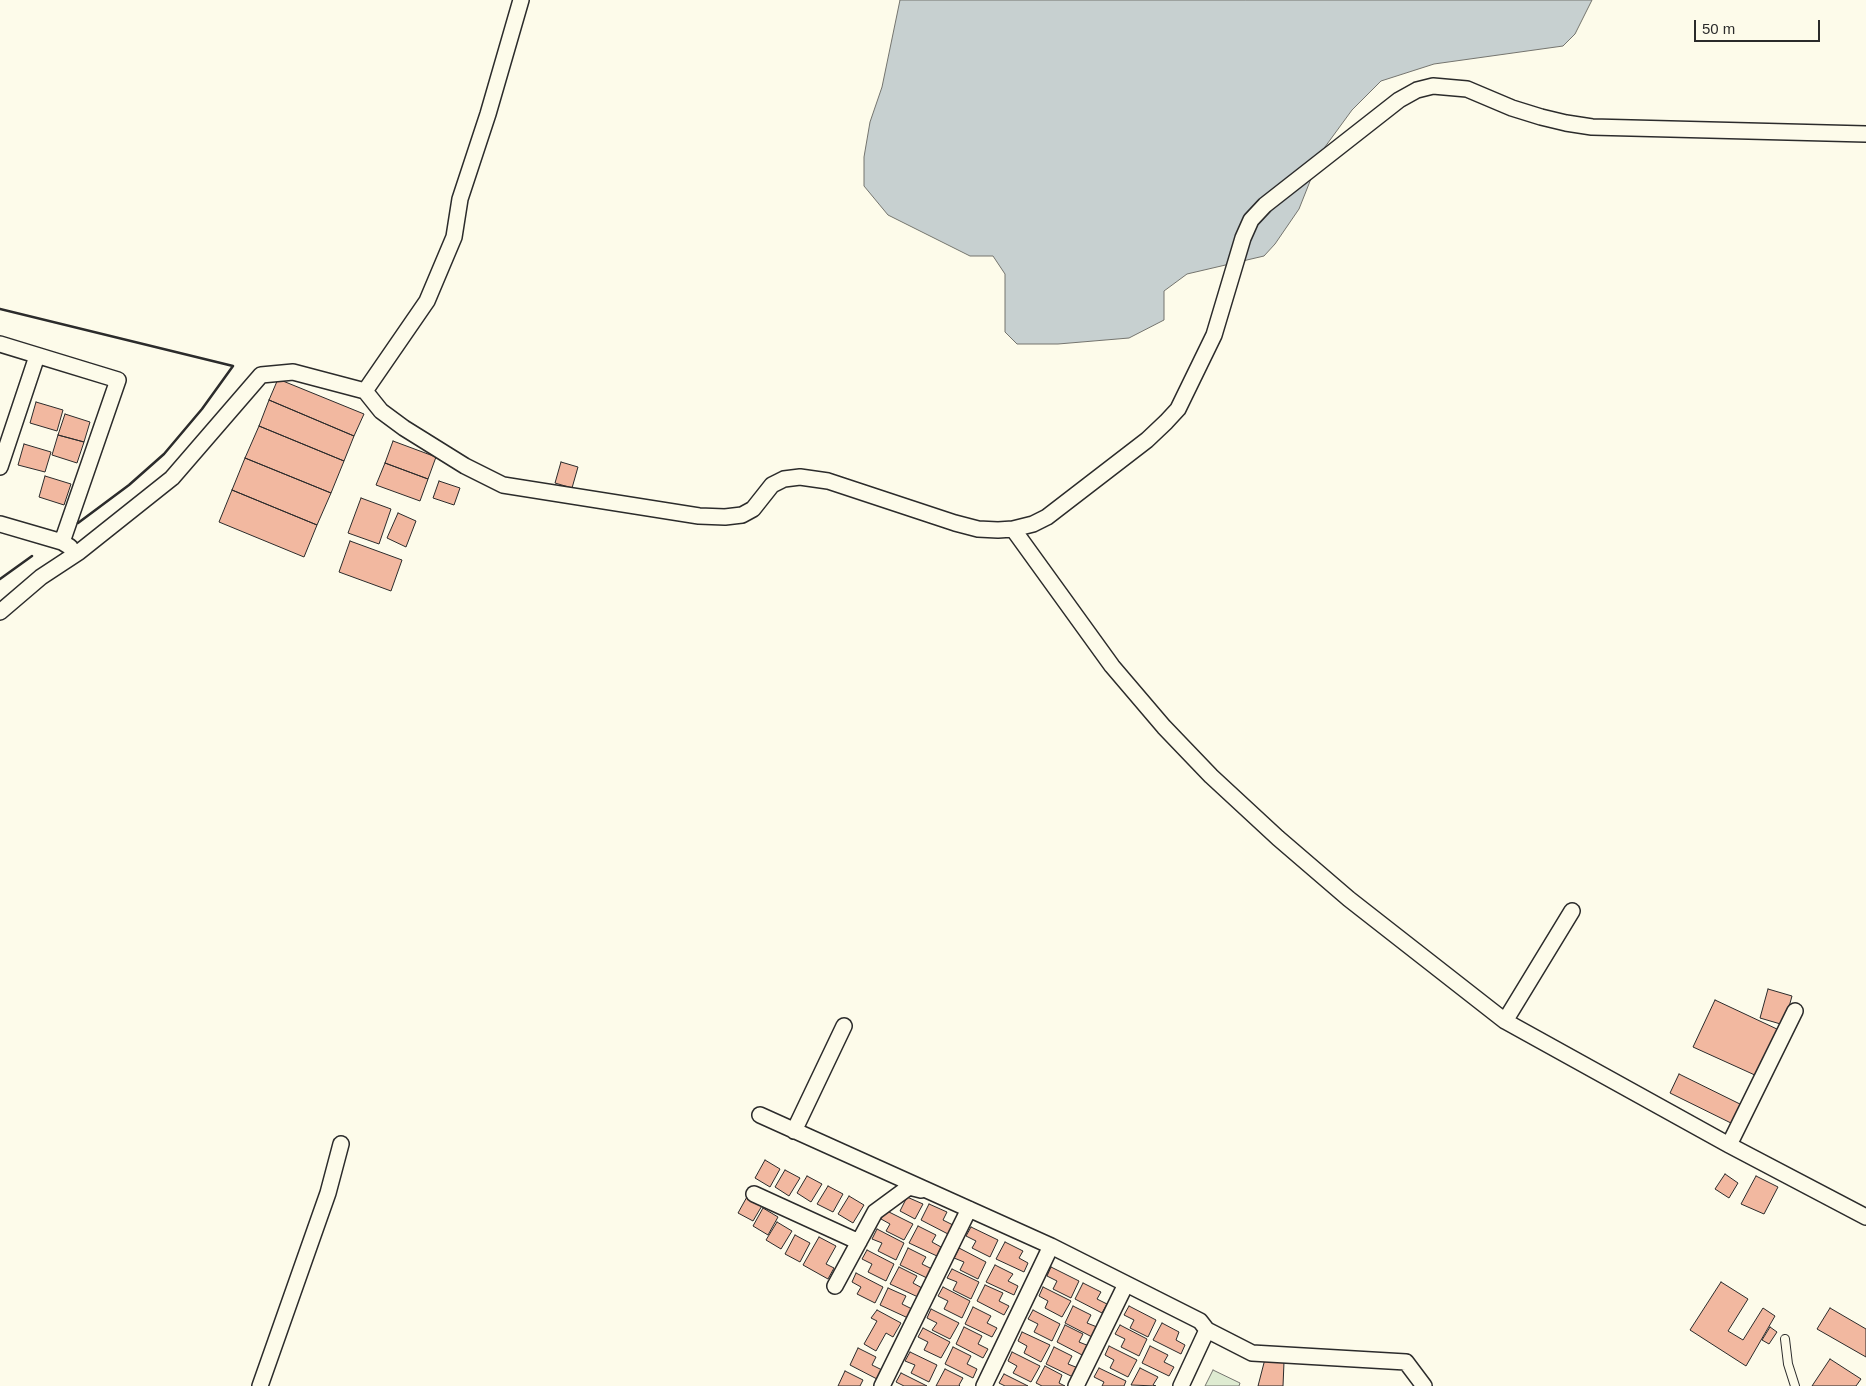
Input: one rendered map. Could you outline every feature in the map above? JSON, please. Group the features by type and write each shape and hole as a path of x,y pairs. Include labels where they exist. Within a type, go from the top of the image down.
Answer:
{"street":[{"path":"365,391 427,301 454,237 460,198 488,114 521,0"},
{"path":"0,612 41,577 79,552 172,478 261,375 293,372 365,391 381,411 404,428 465,466 503,485 699,516 725,517 742,515 753,510 772,485 784,478 800,477 828,481 978,529 1013,529 1033,524 1046,517 1148,440 1178,409 1214,335 1243,238 1251,220 1265,205 1392,106 1417,90 1433,86 1467,89 1512,108 1541,117 1592,127 1866,134"},
{"path":"0,344 118,380 62,542"},
{"path":"0,468 37,356"},
{"path":"0,524 62,542 79,552"},
{"path":"1013,529 1112,666 1164,727 1211,776 1278,838 1349,899 1505,1022 1729,1145 1866,1217"},
{"path":"1505,1022 1572,911"},
{"path":"1729,1145 1795,1011"},
{"path":"794,1131 844,1026"},
{"path":"760,1116 1051,1246 1200,1321 1207,1330 1252,1353 1406,1362 1424,1386"},
{"path":"260,1386 328,1193 341,1144"},
{"path":"835,1286 875,1212 909,1187 934,1193"},
{"path":"754,1194 859,1242"},
{"path":"882,1386 968,1209"},
{"path":"984,1386 1051,1246"},
{"path":"1076,1386 1126,1284"},
{"path":"1180,1386 1207,1330"}],"lane":[{"path":"1785,1338 1788,1364 1795,1386"}],"green space":[{"path":"1213,1370 1240,1383 1239,1386 1205,1386"}],"shaded area":[{"path":"900,0 1592,0 1575,34 1563,46 1434,64 1381,81 1352,110 1322,151 1299,209 1275,244 1264,256 1187,274 1164,291 1164,320 1129,338 1058,344 1017,344 1005,332 1005,274 993,256 970,256 888,215 864,186 864,157 870,122 882,87"}],"building":[{"path":"278,379 364,414 354,436 269,400"},
{"path":"269,400 354,436 344,461 259,426"},
{"path":"36,402 63,410 57,431 30,423"},
{"path":"65,414 90,422 84,442 58,435"},
{"path":"259,426 344,461 331,493 245,458"},
{"path":"58,435 84,442 77,463 52,455"},
{"path":"393,441 436,457 428,479 385,463"},
{"path":"24,444 51,452 45,472 18,465"},
{"path":"245,458 331,493 317,525 232,490"},
{"path":"561,462 578,467 572,488 555,483"},
{"path":"385,463 428,479 420,501 376,485"},
{"path":"45,476 71,484 64,505 39,497"},
{"path":"439,481 460,488 454,505 433,498"},
{"path":"232,490 317,525 304,557 219,522"},
{"path":"361,498 391,509 379,544 348,533"},
{"path":"398,513 416,521 406,547 387,538"},
{"path":"350,541 402,560 391,591 339,572"},
{"path":"1768,989 1792,996 1784,1025 1760,1018"},
{"path":"1715,1000 1779,1030 1757,1076 1693,1047"},
{"path":"1679,1074 1744,1106 1735,1125 1670,1093"},
{"path":"765,1160 780,1169 770,1187 755,1178"},
{"path":"785,1170 800,1178 789,1196 775,1187"},
{"path":"1725,1174 1738,1183 1729,1198 1715,1189"},
{"path":"807,1176 822,1184 811,1202 797,1193"},
{"path":"1756,1176 1778,1187 1764,1214 1741,1204"},
{"path":"828,1186 843,1194 833,1212 817,1204"},
{"path":"748,1195 763,1204 753,1221 738,1213"},
{"path":"849,1196 864,1205 853,1223 838,1214"},
{"path":"907,1197 923,1204 915,1219 900,1211"},
{"path":"929,1204 947,1212 943,1220 953,1225 948,1234 921,1220"},
{"path":"763,1208 778,1217 768,1235 753,1226"},
{"path":"885,1210 913,1224 904,1240 886,1231 890,1224 881,1219"},
{"path":"777,1222 792,1231 781,1249 766,1240"},
{"path":"918,1226 936,1235 932,1242 941,1247 937,1256 909,1243"},
{"path":"971,1227 998,1240 990,1257 972,1248 976,1241 966,1236"},
{"path":"877,1229 904,1243 896,1260 878,1251 882,1243 872,1239"},
{"path":"795,1235 810,1243 800,1262 785,1254"},
{"path":"819,1237 836,1246 826,1264 834,1268 828,1279 803,1265"},
{"path":"1005,1242 1023,1251 1019,1258 1028,1263 1024,1272 996,1259"},
{"path":"908,1248 926,1257 922,1264 932,1269 927,1278 900,1265"},
{"path":"959,1248 986,1262 978,1279 960,1270 964,1262 954,1258"},
{"path":"867,1250 894,1264 886,1281 868,1272 872,1264 862,1259"},
{"path":"995,1265 1013,1274 1008,1281 1018,1286 1014,1295 986,1282"},
{"path":"899,1267 917,1276 913,1283 922,1288 918,1297 890,1284"},
{"path":"1051,1267 1079,1281 1071,1298 1053,1289 1057,1281 1047,1276"},
{"path":"952,1269 979,1282 971,1299 953,1290 957,1282 947,1278"},
{"path":"856,1273 883,1287 875,1303 857,1294 861,1287 852,1282"},
{"path":"1721,1282 1748,1299 1728,1331 1743,1340 1763,1308 1775,1316 1746,1366 1690,1330"},
{"path":"1083,1283 1101,1292 1097,1299 1107,1304 1102,1313 1075,1299"},
{"path":"985,1285 1003,1293 999,1301 1009,1306 1004,1315 977,1301"},
{"path":"943,1287 970,1301 962,1318 944,1309 948,1301 938,1296"},
{"path":"1043,1287 1071,1301 1062,1317 1045,1308 1048,1301 1039,1296"},
{"path":"888,1288 906,1296 902,1304 912,1309 908,1318 880,1305"},
{"path":"1073,1306 1091,1315 1087,1323 1097,1327 1092,1337 1065,1323"},
{"path":"1129,1306 1156,1320 1148,1337 1130,1328 1134,1320 1124,1315"},
{"path":"973,1307 991,1316 987,1323 997,1328 992,1337 965,1324"},
{"path":"1830,1308 1866,1329 1866,1357 1817,1329"},
{"path":"931,1309 959,1323 950,1339 932,1330 937,1323 927,1318"},
{"path":"877,1310 901,1323 893,1337 886,1333 876,1351 864,1344 877,1321 871,1318"},
{"path":"1033,1310 1060,1324 1052,1341 1034,1332 1038,1324 1028,1319"},
{"path":"1162,1323 1179,1332 1176,1340 1185,1345 1181,1354 1153,1340"},
{"path":"1065,1325 1083,1334 1079,1342 1089,1346 1084,1356 1057,1342"},
{"path":"1120,1325 1147,1339 1139,1356 1121,1347 1125,1339 1115,1334"},
{"path":"964,1327 982,1336 978,1344 988,1349 983,1358 956,1344"},
{"path":"1770,1327 1777,1332 1769,1344 1762,1340"},
{"path":"923,1328 950,1342 941,1358 924,1350 928,1342 918,1337"},
{"path":"1022,1332 1050,1345 1041,1362 1024,1353 1027,1346 1018,1341"},
{"path":"1109,1346 1137,1360 1128,1377 1110,1368 1114,1360 1105,1355"},
{"path":"1150,1346 1168,1355 1164,1362 1174,1367 1169,1376 1142,1363"},
{"path":"953,1347 971,1356 967,1364 977,1369 973,1378 945,1364"},
{"path":"1054,1347 1072,1356 1068,1364 1078,1368 1073,1377 1046,1364"},
{"path":"858,1348 876,1357 872,1365 882,1370 877,1379 850,1365"},
{"path":"910,1352 937,1365 929,1382 911,1373 915,1365 905,1361"},
{"path":"1012,1352 1040,1366 1031,1382 1013,1373 1017,1366 1008,1361"},
{"path":"1265,1359 1284,1362 1283,1386 1258,1386"},
{"path":"1830,1359 1861,1379 1856,1386 1812,1386"},
{"path":"1045,1366 1062,1375 1059,1383 1065,1386 1042,1386 1036,1383"},
{"path":"1099,1368 1126,1381 1124,1386 1102,1386 1104,1382 1094,1377"},
{"path":"1140,1368 1158,1377 1153,1385 1156,1386 1131,1385"},
{"path":"945,1369 963,1378 960,1386 936,1386"},
{"path":"845,1371 863,1380 860,1386 838,1386"},
{"path":"901,1373 927,1386 904,1386 896,1382"},
{"path":"1004,1374 1028,1386 1005,1386 999,1383"}],"wall":[{"path":"0,309 233,366 202,409 164,454 129,485 78,523"},
{"path":"0,579 32,556"}]}
